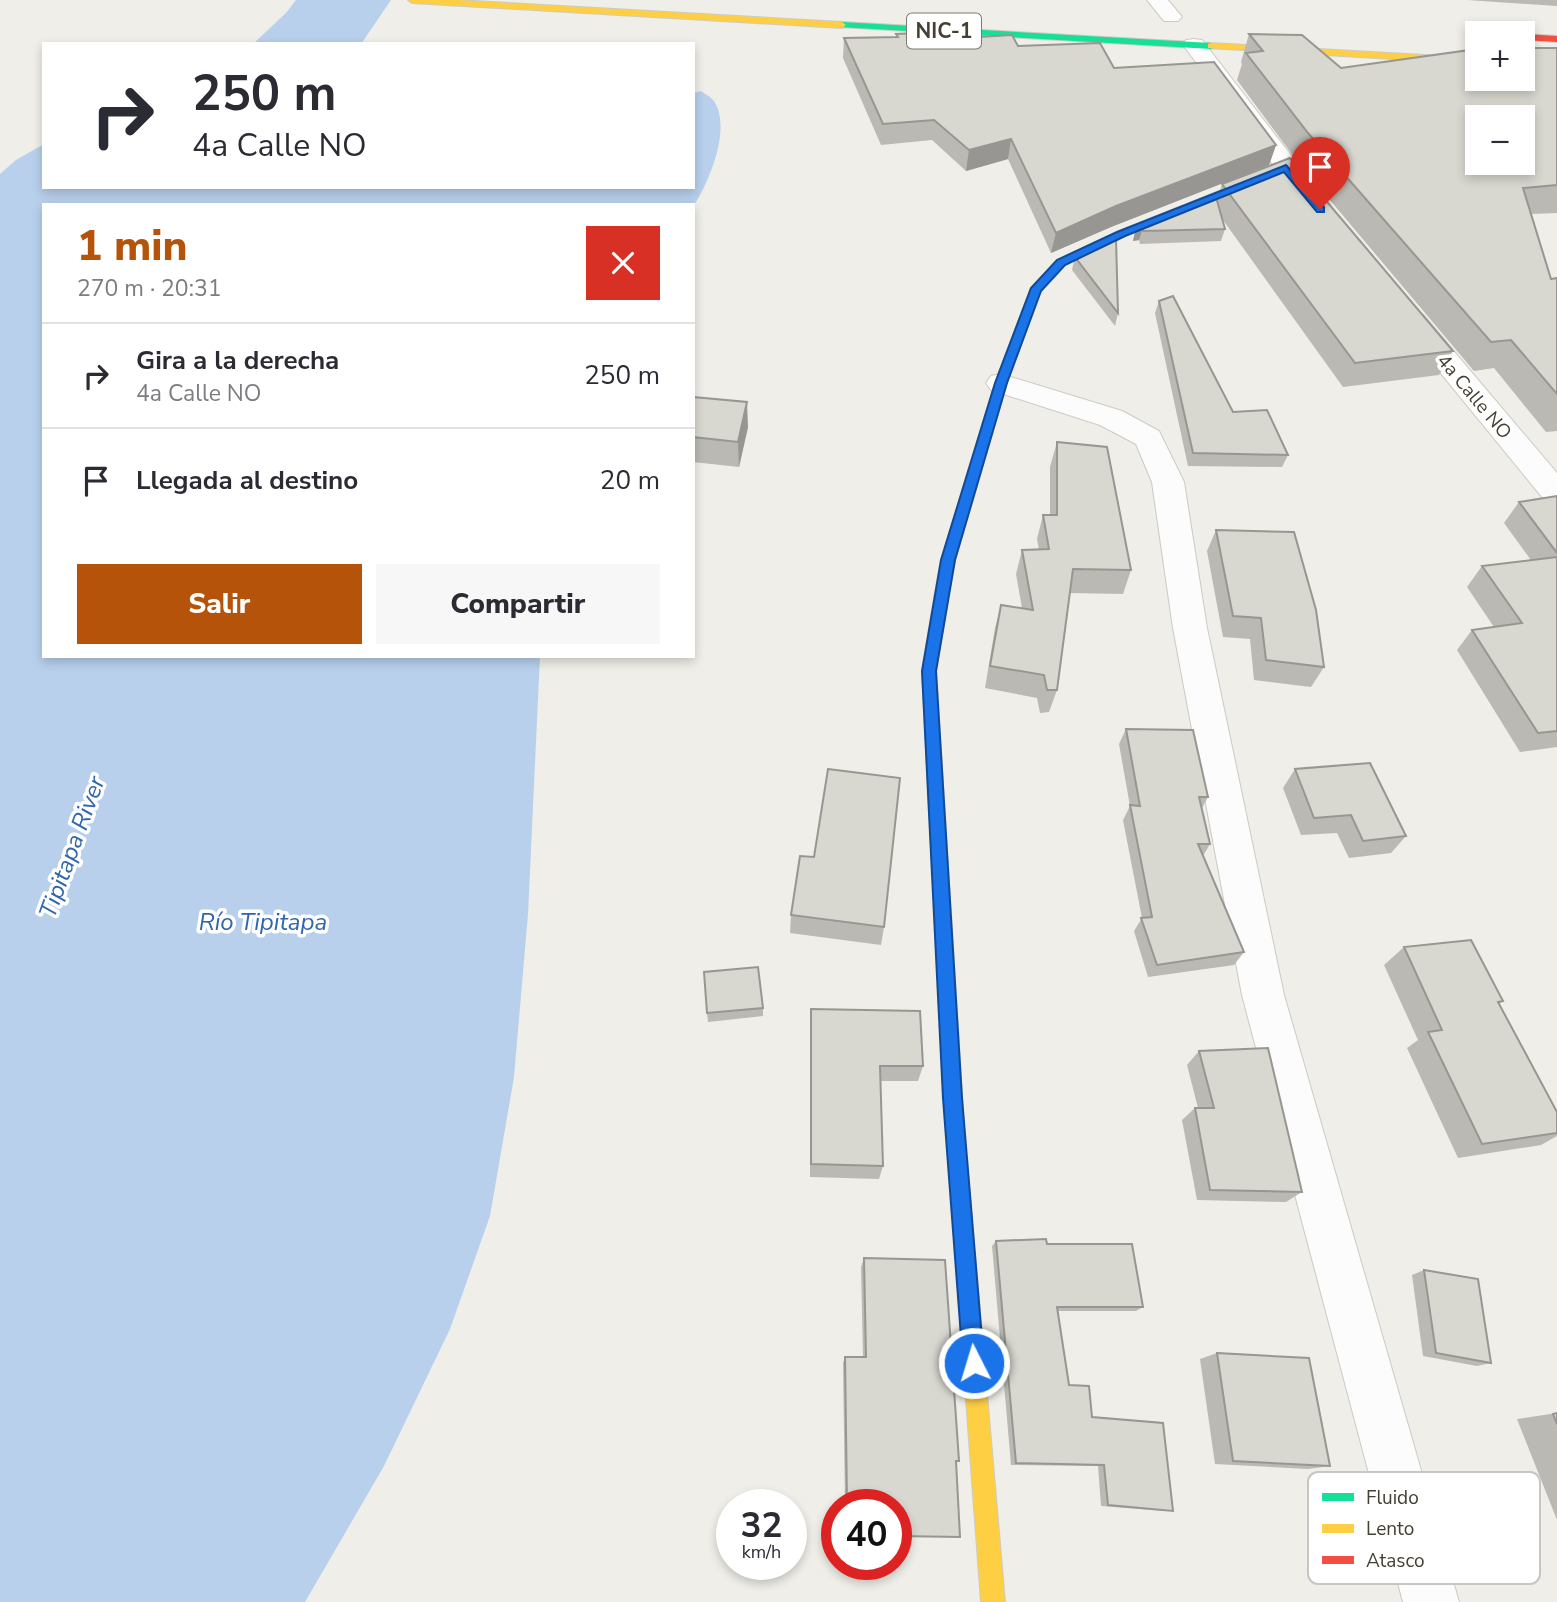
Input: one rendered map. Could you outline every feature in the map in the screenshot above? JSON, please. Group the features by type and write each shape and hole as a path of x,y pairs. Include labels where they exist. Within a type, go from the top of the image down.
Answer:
{"main road":[{"name":"NIC-1","path":"412,0 1465,60"},
{"path":"1535,38 1557,39"},
{"path":"993,1602 953,1098 929,671 948,560 1001,383 1035,290 1061,262 1121,234 1286,168"}],"street":[{"path":"1150,8 1178,18"},
{"path":"1194,45 1253,119 1286,168 1329,220"},
{"name":"4a Calle NO","path":"1398,303 1557,494"},
{"path":"1001,383 1111,418 1148,438 1168,482 1190,628 1264,995 1395,1472"},
{"path":"1426,1584 1431,1602"}],"water":[{"path":"296,0 391,0 362,42 255,42"},
{"name":"Río Tipitapa","path":"701,91 714,101 721,126 711,170 695,203 42,203 42,658 540,658 528,914 514,1077 490,1216 450,1329 384,1466 305,1602 0,1602 0,174 16,160 42,145 42,189 695,189 695,92"}],"building":[{"path":"943,32 946,39 1012,35 1018,46 1100,43 1114,68 1214,62 1276,145 1116,206 1056,233 1011,139 969,150 934,120 883,124 844,38 898,37 896,34"},
{"path":"1249,34 1302,35 1341,68 1465,51 1465,91 1535,91 1535,48 1557,48 1557,185 1523,188 1551,279 1557,278 1557,394 1511,340 1491,342 1308,133 1246,53 1263,51"},
{"path":"1290,158 1453,351 1355,363 1222,184"},
{"path":"1216,197 1225,229 1143,231 1143,227 1136,228"},
{"path":"1116,239 1118,313 1075,257"},
{"path":"1173,296 1233,412 1267,410 1288,455 1193,453 1159,301"},
{"path":"695,397 747,402 738,442 695,437"},
{"path":"1057,442 1107,447 1131,570 1073,569 1057,690 1047,690 1044,675 990,666 1001,605 1033,610 1022,550 1049,549 1043,515 1057,515"},
{"path":"1557,496 1557,553 1519,502"},
{"path":"1216,530 1294,532 1316,610 1324,667 1266,660 1261,618 1233,616"},
{"path":"1557,557 1557,731 1538,733 1472,630 1522,623 1482,566"},
{"path":"1126,729 1193,730 1208,797 1199,797 1210,844 1198,844 1244,952 1157,965 1141,918 1152,917 1130,805 1140,806"},
{"path":"1370,763 1406,836 1363,841 1351,815 1314,818 1295,769"},
{"path":"828,769 900,778 884,927 791,915 800,856 814,857"},
{"path":"1471,940 1503,1001 1498,1002 1557,1112 1557,1133 1482,1144 1428,1032 1442,1030 1404,947"},
{"path":"758,967 763,1008 707,1013 704,972"},
{"path":"811,1009 920,1011 923,1066 880,1066 883,1166 811,1164"},
{"path":"1268,1048 1302,1192 1210,1190 1195,1108 1214,1108 1199,1051"},
{"path":"1046,1239 1047,1244 1132,1244 1143,1307 1057,1307 1069,1385 1089,1386 1092,1417 1163,1423 1173,1511 1108,1505 1104,1465 1016,1463 996,1241"},
{"path":"864,1258 945,1260 959,1461 956,1461 960,1537 912,1536 912,1489 847,1489 845,1357 866,1357"},
{"path":"1424,1270 1478,1279 1491,1363 1436,1353"},
{"path":"1217,1353 1309,1358 1330,1466 1233,1461"}],"traffic: fast":[{"path":"842,25 1211,46"},
{"path":"942,593 948,560 1001,383 1035,290 1061,262 1121,234 1268,175"}],"traffic: slow":[{"path":"412,0 842,25"},
{"path":"1211,46 1465,60"},
{"path":"955,1128 993,1602"}],"traffic: jam":[{"path":"1535,38 1557,39"},
{"path":"942,593 929,671 955,1128"}],"route":[{"path":"974,1363 953,1098 929,671 948,560 1001,383 1035,290 1061,262 1121,234 1286,168 1320,209"}],"water label":[{"name":"Tipitapa River","path":"72,847"}]}
